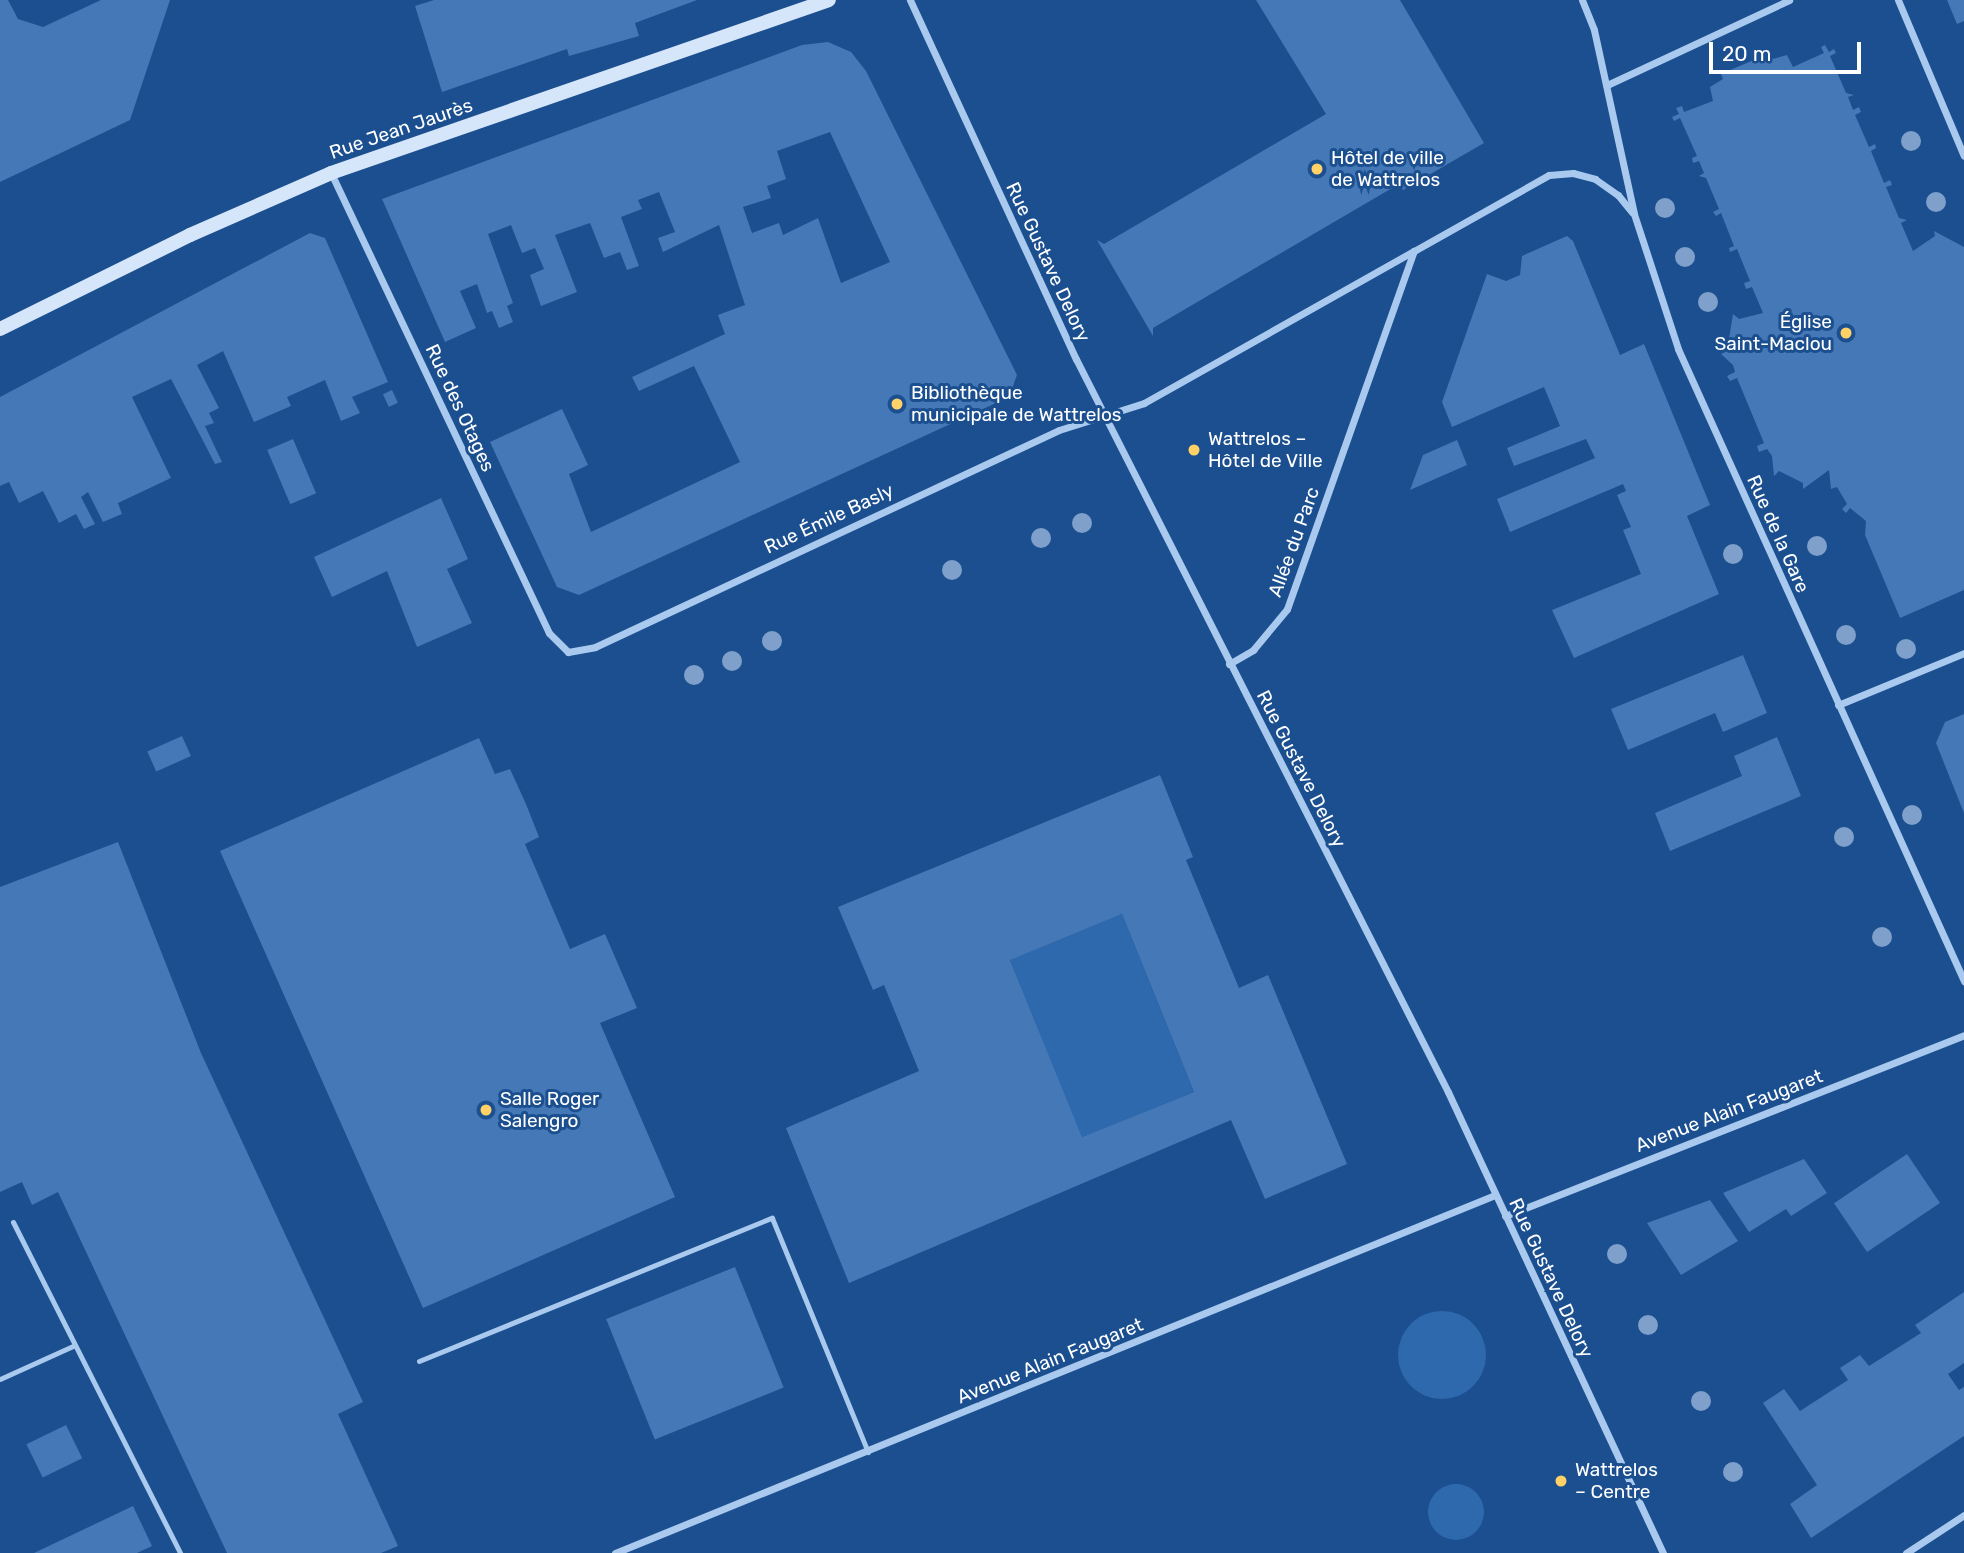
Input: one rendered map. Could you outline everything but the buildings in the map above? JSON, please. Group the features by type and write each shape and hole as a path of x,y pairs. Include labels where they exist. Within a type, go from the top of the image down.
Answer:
{"main road":[{"name":"Rue Jean Jaurès","path":"0,329 190,235 331,173 829,0"}],"street":[{"name":"Rue Gustave Delory","path":"910,0 1106,417 1228,664 1406,1008 1663,1553"},
{"name":"Rue de la Gare","path":"1582,0 1607,85 1634,215 1678,349 1964,981"},
{"path":"1607,85 1789,0"},
{"path":"1898,0 1964,156"},
{"name":"Rue des Otages","path":"331,173 550,633 568,653"},
{"path":"1106,417 1144,402 1549,175 1573,173 1595,179 1618,195 1634,215"},
{"name":"Allée du Parc","path":"1228,664 1253,650 1287,609 1414,251"},
{"name":"Rue Émile Basly","path":"568,653 595,647 1059,430 1106,417"},
{"path":"1839,705 1964,653"},
{"name":"Avenue Alain Faugaret","path":"1504,1216 1964,1035"},
{"name":"Avenue Alain Faugaret","path":"615,1553 869,1452 1495,1195"},
{"path":"1906,1553 1964,1515"}],"lane":[{"path":"419,1361 772,1218 869,1452"},
{"path":"13,1222 73,1346 180,1553"},
{"path":"0,1379 73,1346"}],"shaded area":[{"path":"1122,914 1194,1092 1082,1137 1010,959"},
{"path":"1433,1311 1451,1311 1467,1318 1479,1330 1486,1346 1486,1364 1479,1380 1467,1392 1451,1399 1433,1399 1417,1392 1405,1380 1398,1364 1398,1346 1405,1330 1417,1318"},
{"path":"1456,1484 1471,1489 1479,1497 1484,1512 1479,1527 1471,1535 1456,1540 1441,1535 1433,1527 1428,1512 1433,1497 1441,1489"}],"place":[{"name":"Hôtel de ville de Wattrelos","path":"1317,169"},
{"name":"Église Saint-Maclou","path":"1846,333"},
{"name":"Bibliothèque municipale de Wattrelos","path":"897,404"},
{"name":"Wattrelos – Hôtel de Ville","path":"1194,450"},
{"name":"Salle Roger Salengro","path":"486,1110"},
{"name":"Wattrelos – Centre","path":"1561,1481"}]}
